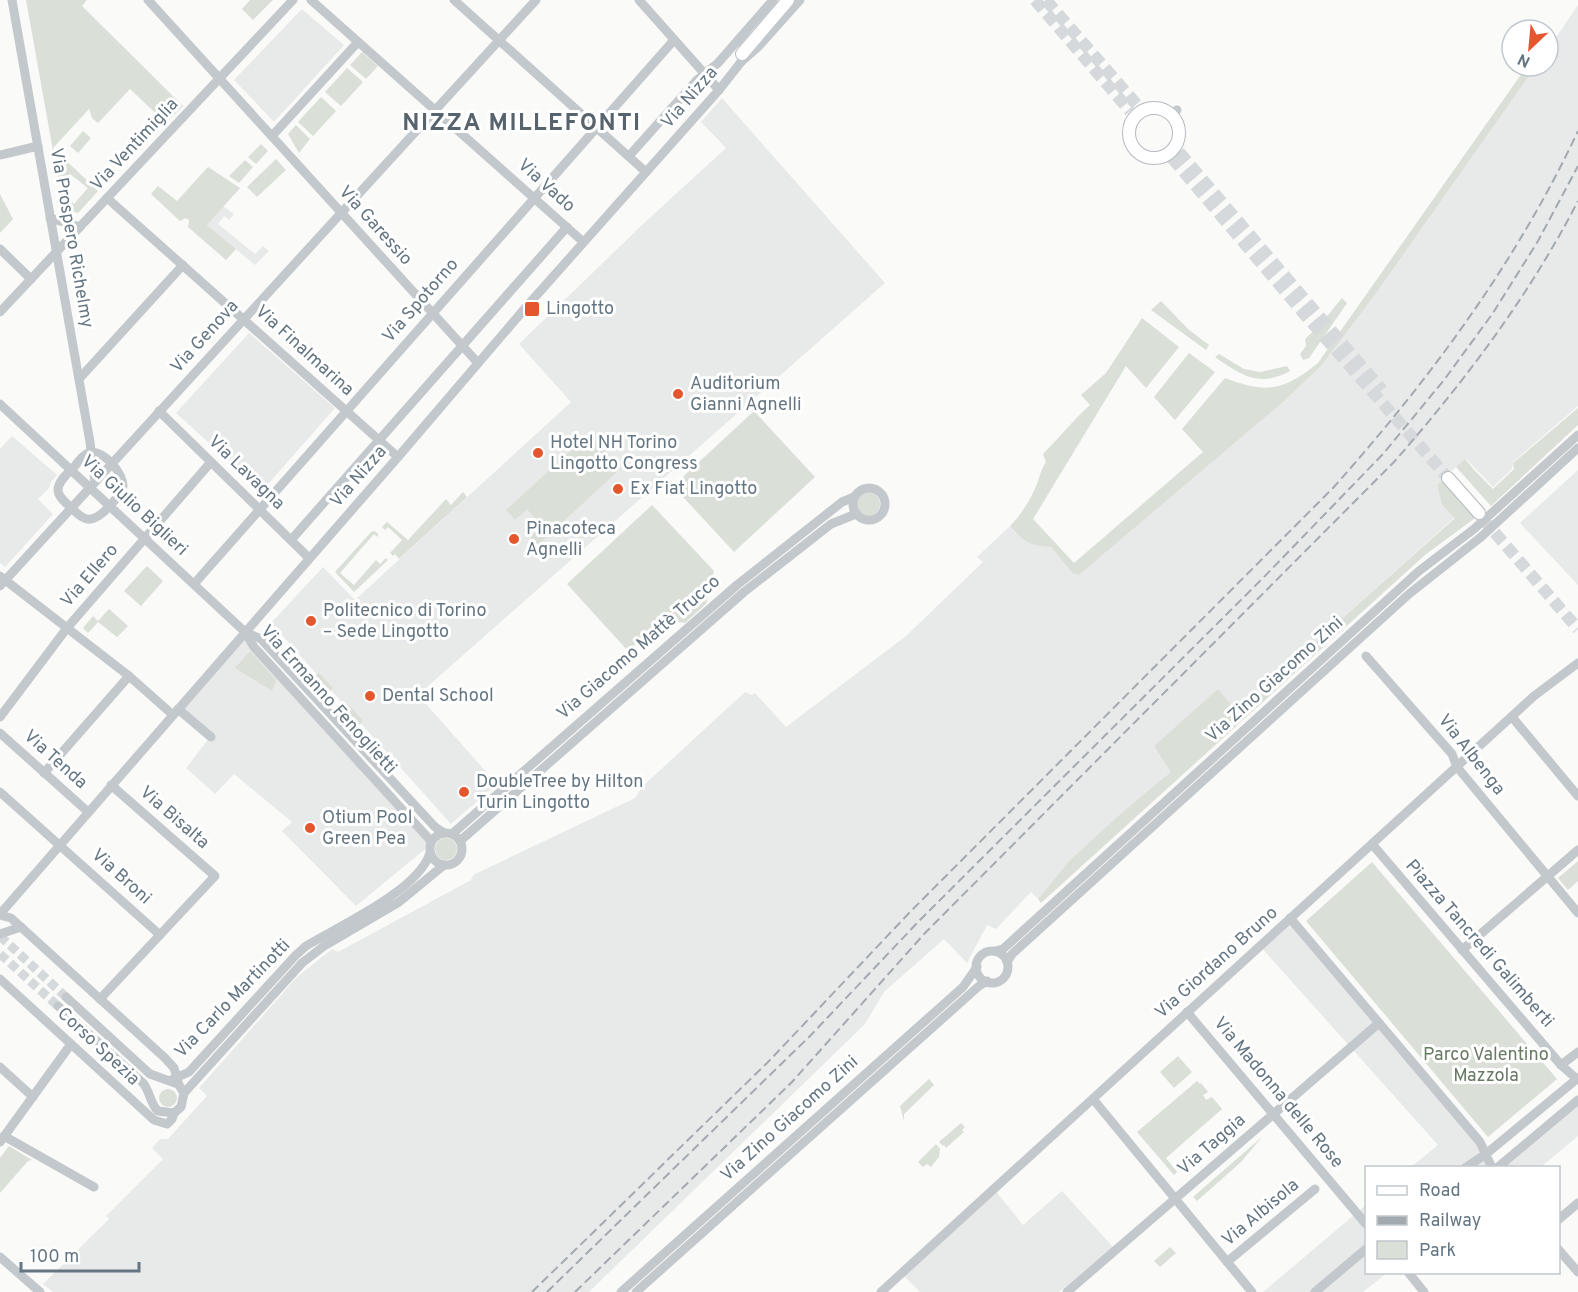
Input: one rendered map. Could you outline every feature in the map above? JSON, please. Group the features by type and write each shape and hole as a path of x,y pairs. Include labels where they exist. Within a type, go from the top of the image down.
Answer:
{"main road":[{"path":"742,58 788,0"},
{"path":"1154,108 1174,112 1179,131 1174,153 1161,158 1151,158 1140,154 1135,149 1129,136 1129,129 1136,111 1154,108"},
{"path":"1451,475 1482,511"}],"street":[{"name":"Via Prospero Richelmy","path":"12,0 92,452 93,485"},
{"name":"Via Garessio","path":"148,0 478,363"},
{"name":"Via Ventimiglia","path":"0,312 293,0"},
{"path":"311,0 436,111"},
{"path":"454,0 646,172"},
{"name":"Via Genova","path":"2,581 72,508 536,0"},
{"path":"639,0 719,90"},
{"name":"Via Nizza","path":"629,156 718,63 773,0"},
{"name":"Via Nizza","path":"0,914 87,811 719,90 742,58 758,47 800,0"},
{"path":"742,58 745,33"},
{"name":"Via Spotorno","path":"194,584 674,40"},
{"path":"272,136 358,42"},
{"name":"Via Vado","path":"436,111 580,240"},
{"path":"0,155 38,146"},
{"name":"Via Finalmarina","path":"107,198 398,457"},
{"path":"50,218 80,227"},
{"path":"291,540 567,227"},
{"path":"0,249 31,279"},
{"path":"79,379 183,265"},
{"name":"Via Giulio Biglieri","path":"0,404 70,470 93,485 109,505 245,632"},
{"name":"Via Lavagna","path":"159,411 309,558"},
{"name":"Via Zino Giacomo Zini","path":"995,951 1003,949 1419,571 1474,529 1578,435"},
{"name":"Via Zino Giacomo Zini","path":"1007,962 1012,954 1409,594 1481,537 1578,448"},
{"path":"92,452 100,454 111,464 120,473 123,486 119,495 98,517 91,520 82,517 60,496 59,484 85,455 92,452"},
{"name":"Via Ellero","path":"0,717 67,628 211,462"},
{"path":"870,488 880,494 885,503 882,513 874,519 866,520 856,514 853,506 854,497 862,489 870,488"},
{"name":"Via Giacomo Mattè Trucco","path":"452,836 736,585 842,502 854,497"},
{"name":"Via Giacomo Mattè Trucco","path":"452,836 473,831 537,772 744,592 831,524 856,514"},
{"path":"2,581 210,737"},
{"name":"Via Ermanno Fenoglietti","path":"245,632 261,639 435,827 452,836"},
{"name":"Via Ermanno Fenoglietti","path":"245,632 254,647 432,841"},
{"name":"Via Albenga","path":"1366,656 1452,754 1457,767 1578,913"},
{"name":"Via Giordano Bruno","path":"881,1292 1534,696 1578,663"},
{"path":"44,773 129,676"},
{"path":"1512,717 1578,796"},
{"name":"Via Tenda","path":"0,733 87,811"},
{"name":"Via Bisalta","path":"111,785 215,876 160,935"},
{"name":"Via Broni","path":"0,792 160,935"},
{"path":"439,834 452,836 462,848 460,857 454,863 444,865 435,861 430,853 432,841 439,834"},
{"name":"Piazza Tancredi Galimberti","path":"1372,844 1563,1067 1578,1079"},
{"path":"1462,950 1578,850"},
{"name":"Via Carlo Martinotti","path":"178,1084 295,956 315,941 342,927 393,894 423,867 430,853"},
{"name":"Via Carlo Martinotti","path":"178,1084 302,963 324,946 399,902 444,865"},
{"name":"Corso Spezia","path":"0,914 11,918 165,1058 174,1068 178,1084 150,1074 66,997"},
{"path":"1290,918 1480,1142 1492,1166"},
{"path":"0,934 21,927"},
{"path":"100,999 160,935"},
{"path":"995,951 1004,956 1007,962 1008,970 1003,978 996,982 987,981 980,976 977,968 982,955 988,952 995,951"},
{"name":"Via Zino Giacomo Zini","path":"621,1292 963,987 977,968"},
{"name":"Corso Spezia","path":"0,979 154,1120 167,1124 174,1113 163,1113 155,1108 150,1092 143,1083 58,1006"},
{"name":"Via Zino Giacomo Zini","path":"636,1292 974,990 987,981"},
{"name":"Via Madonna delle Rose","path":"1187,1012 1365,1223"},
{"name":"Via Taggia","path":"1067,1292 1378,1023"},
{"path":"72,1044 2,1139 94,1187"},
{"path":"1563,1067 1578,1052"},
{"path":"1563,1067 1578,1056"},
{"path":"0,1067 33,1097"},
{"path":"1467,1166 1486,1154 1578,1079"},
{"path":"174,1113 182,1107 178,1084"},
{"path":"1093,1099 1252,1292"},
{"path":"1498,1166 1578,1100"},
{"name":"Via Albisola","path":"1227,1262 1315,1189"},
{"path":"1560,1218 1578,1203"},
{"path":"1315,1292 1365,1250"},
{"path":"1560,1251 1578,1272"},
{"path":"0,1257 40,1292"},
{"path":"1410,1274 1424,1292"}],"shaded area":[{"path":"1578,5 1578,406 1513,462 1512,469 1493,487 1466,459 1456,467 1437,485 1442,505 1455,517 1237,713 1218,690 1154,746 1172,772 1119,815 1069,861 1038,899 1031,892 996,929 987,925 967,963 944,939 884,992 865,1024 589,1292 53,1292 43,1284 109,1219 106,1216 163,1159 152,1148 160,1139 168,1139 207,1096 199,1088 297,977 332,949 338,952 471,880 473,875 635,798 643,786 745,692 752,695 755,693 786,727 906,636 983,562 977,557 1010,526 1016,534 1051,547 1073,574 1079,575 1282,403 1321,366 1372,299 1528,78 1560,78 1560,31"},
{"path":"302,9 344,45 274,122 234,80"},
{"path":"722,98 885,283 418,695 497,784 451,824 271,623 323,567 355,600 571,402 519,344 643,224 726,148 701,122"},
{"path":"223,206 234,214 229,220 224,216 218,224 255,254 263,246 269,251 255,265 207,225"},
{"path":"249,333 335,408 262,491 176,413"},
{"path":"12,436 57,475 38,499 53,514 5,567 0,563 0,449"},
{"path":"1578,470 1578,585 1520,523"},
{"path":"243,637 430,845 356,906 282,831 292,822 234,774 215,794 186,768 210,737 178,709"},
{"path":"1290,918 1497,1166 1412,1166 1438,1145 1260,946"},
{"path":"1578,1100 1578,1136 1542,1166 1499,1166"},
{"path":"995,1190 1023,1225 1062,1191 1113,1247 1059,1292 920,1292 901,1273"},
{"path":"1365,1206 1365,1274 1386,1274 1363,1292 1263,1292"}],"green space":[{"path":"26,0 87,0 82,6 183,106 166,123 130,89 98,123 92,118 89,109 53,148 98,191 78,213 64,209 62,201 70,200 74,204 88,188 70,174 63,182 70,193 61,195"},
{"path":"250,0 273,0 253,20 242,9"},
{"path":"362,52 378,66 366,79 350,65"},
{"path":"347,68 363,82 341,106 325,92"},
{"path":"1519,78 1528,78 1372,299 1321,366 1282,403 1079,575 1073,574 1051,547 1028,542 1010,526 1022,512 1035,490 1046,462 1043,454 1090,405 1081,395 1106,373 1142,318 1179,347 1146,388 1126,366 1033,519 1074,563 1203,452 1182,429 1225,378 1252,386 1274,387 1295,379 1318,363"},
{"path":"321,97 336,111 313,136 298,122"},
{"path":"296,125 310,139 299,153 288,134"},
{"path":"83,131 91,138 78,153 70,146"},
{"path":"261,144 268,151 256,164 248,157"},
{"path":"276,159 286,170 257,197 247,187"},
{"path":"245,160 253,167 239,183 229,176"},
{"path":"208,167 240,188 207,225 236,249 226,260 188,227 189,220 186,218 180,221 151,194 158,186 177,201"},
{"path":"0,194 13,219 0,233"},
{"path":"1342,298 1347,303 1309,358 1303,360 1300,354 1306,346 1305,339"},
{"path":"1161,301 1188,329 1209,345 1206,350 1151,310"},
{"path":"1189,353 1215,372 1175,420 1154,397"},
{"path":"1219,354 1244,369 1260,372 1287,366 1290,371 1269,379 1251,377 1215,357"},
{"path":"1578,408 1578,425 1491,506 1456,467 1465,459 1493,489 1514,469 1513,463"},
{"path":"754,411 815,477 734,552 673,486"},
{"path":"589,434 621,468 538,545 530,537 542,526 527,509 515,520 506,510"},
{"path":"1445,477 1478,513 1474,516 1475,518 1425,555 1041,903 1038,899 1069,861 1171,772 1154,746 1218,689 1237,712 1455,518 1442,505 1437,485"},
{"path":"463,492 467,497 399,559 395,554 393,556 390,553 402,540 388,527 385,530 382,527 387,522 408,540 446,499 451,505"},
{"path":"868,492 877,495 880,504 877,513 868,516 859,513 856,504 859,495"},
{"path":"652,505 714,571 706,604 685,623 662,620 628,651 567,584"},
{"path":"375,531 378,537 374,534 340,573 354,585 376,560 380,564 386,558 388,560 354,592 335,572 371,532"},
{"path":"147,566 163,581 141,606 124,591"},
{"path":"109,609 128,626 117,637 98,622 88,633 83,628 93,616 98,621"},
{"path":"250,651 276,680 272,691 235,668"},
{"path":"319,673 333,688 328,693 324,689 318,693 313,688 318,683 313,677"},
{"path":"349,705 363,721 358,726 354,722 349,726 343,720 348,716 344,710"},
{"path":"446,838 454,841 457,849 454,857 446,860 438,857 435,849 438,841"},
{"path":"1578,861 1578,881 1568,890 1558,878"},
{"name":"Parco Valentino Mazzola","path":"1372,862 1557,1079 1488,1137 1306,921"},
{"path":"1178,1056 1192,1072 1174,1088 1160,1072"},
{"path":"929,1079 934,1085 904,1114 904,1121 900,1106"},
{"path":"1197,1081 1208,1092 1203,1095 1206,1100 1212,1097 1222,1109 1166,1158 1177,1172 1174,1175 1137,1132"},
{"path":"168,1089 174,1092 177,1098 174,1104 168,1107 162,1104 159,1098 162,1092"},
{"path":"961,1123 965,1127 962,1130 964,1132 946,1148 943,1146 939,1142"},
{"path":"1262,1137 1241,1162 1197,1201 1193,1197"},
{"path":"936,1144 940,1149 939,1157 931,1167 927,1164 923,1167 918,1162"},
{"path":"9,1146 32,1160 28,1161 0,1193 0,1158"},
{"path":"1170,1247 1176,1253 1160,1267 1154,1261"}],"tunnel":[{"path":"1035,0 1130,111"},
{"path":"1046,0 1137,105"},
{"path":"1179,152 1382,390"},
{"path":"1172,158 1448,478"},
{"path":"1483,519 1578,629"},
{"path":"0,936 66,997"},
{"path":"0,954 58,1006"}],"railway":[{"path":"532,1292 769,1061 910,912 1333,488 1403,405 1469,318 1527,227 1578,131"},
{"path":"547,1292 811,1035 919,921 1263,578 1383,454 1444,380 1493,313 1538,241 1578,166"},
{"path":"575,1292 792,1082 925,933 1394,462 1446,400 1494,337 1539,270 1578,201"}],"place":[{"name":"Lingotto","path":"532,309"},
{"name":"Auditorium Gianni Agnelli","path":"678,394"},
{"name":"Hotel NH Torino Lingotto Congress","path":"538,453"},
{"name":"Ex Fiat Lingotto","path":"618,489"},
{"name":"Pinacoteca Agnelli","path":"514,539"},
{"name":"Politecnico di Torino – Sede Lingotto","path":"311,621"},
{"name":"Dental School","path":"370,696"},
{"name":"DoubleTree by Hilton Turin Lingotto","path":"464,792"},
{"name":"Otium Pool Green Pea","path":"310,828"}],"district":[{"name":"NIZZA MILLEFONTI","path":"522,124"}]}
